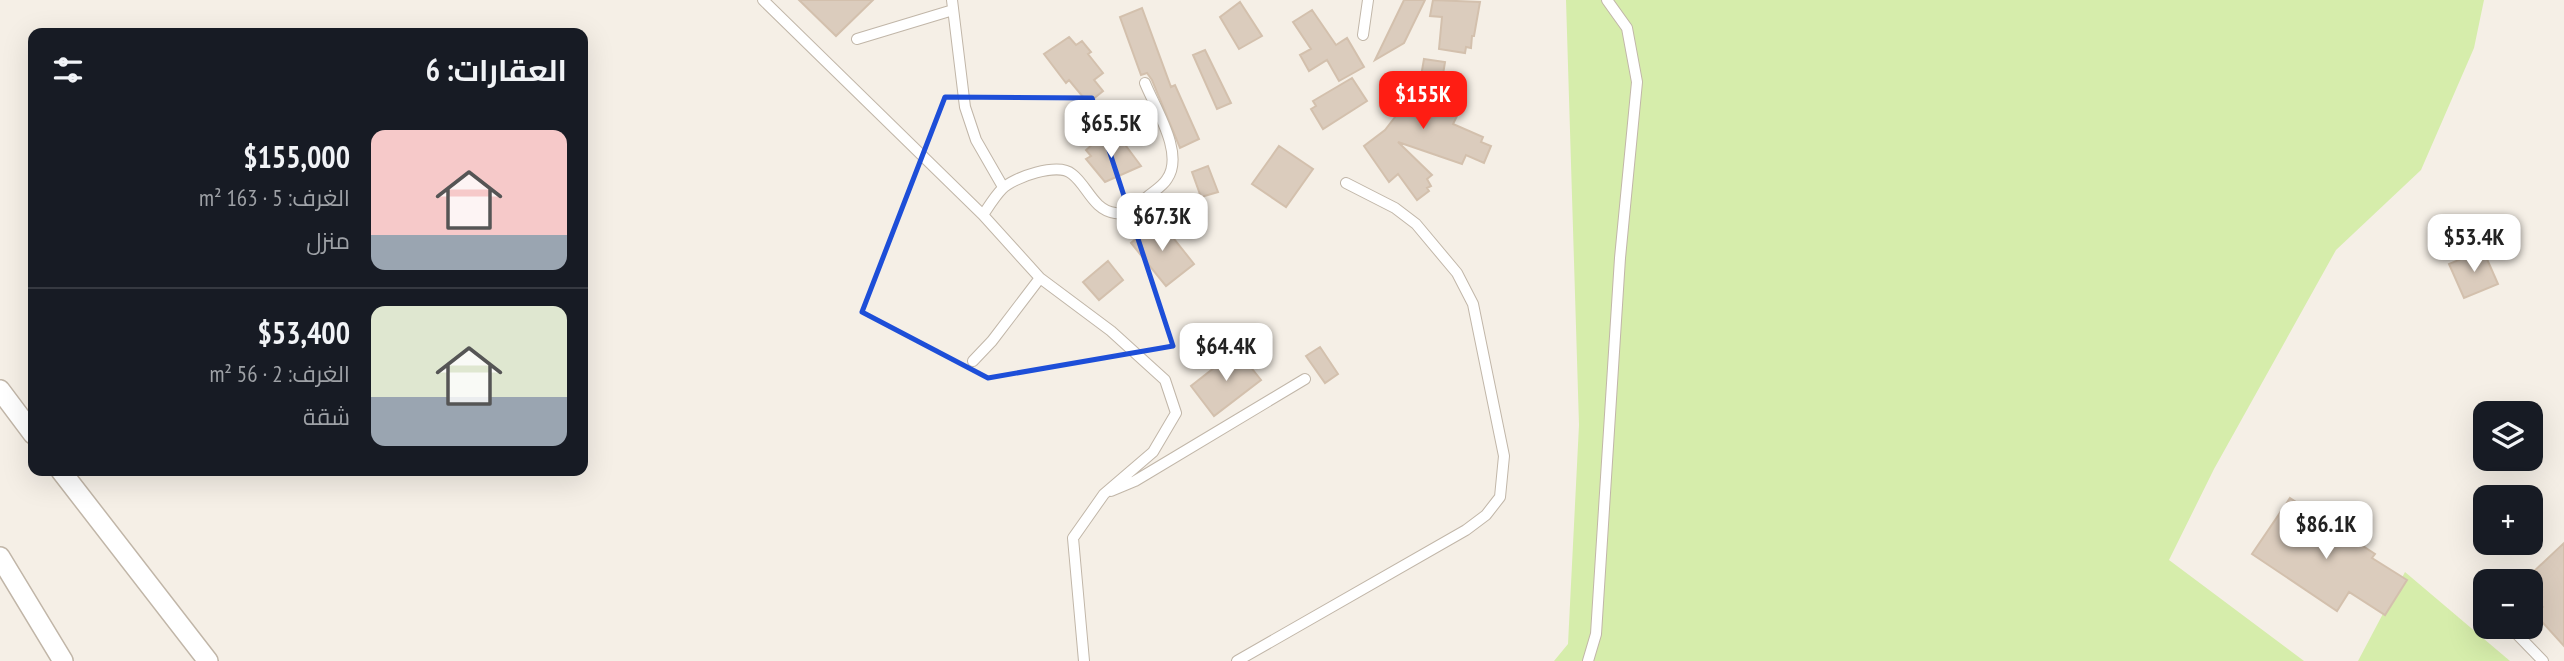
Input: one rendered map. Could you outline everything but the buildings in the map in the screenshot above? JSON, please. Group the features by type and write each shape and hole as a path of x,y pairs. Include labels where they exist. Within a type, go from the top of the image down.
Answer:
{"street":[{"path":"0,390 28,427"},
{"path":"65,476 208,661"},
{"path":"0,557 63,661"}],"lane":[{"path":"764,0 983,215 1040,278 1111,331 1165,380 1176,413 1153,452 1104,494 1073,538 1084,661"},
{"path":"1363,35 1368,0"},
{"path":"1588,661 1596,634 1620,257 1637,82 1627,28 1606,0"},
{"path":"858,39 952,5 965,107 976,140 1003,187"},
{"path":"983,215 1003,187 1036,172 1068,171 1097,204 1107,211 1117,214 1132,210 1167,179 1173,164 1174,150 1145,83"},
{"path":"1237,661 1466,530 1486,515 1500,497 1504,456 1473,304 1457,273 1416,224 1395,208 1346,183"},
{"path":"973,361 992,341 1040,278"},
{"path":"1104,494 1135,481 1305,379"},
{"path":"2523,639 2543,661"}],"highlighted area":[{"path":"945,97 1092,98 1173,346 988,378 862,312"}],"green space":[{"path":"1566,0 2484,0 2474,48 2421,170 2336,250 2214,469 2169,560 2304,661 1554,661 1568,644 1579,425"},
{"path":"2405,572 2473,630 2473,639 2484,639 2510,661 2358,661"}]}
